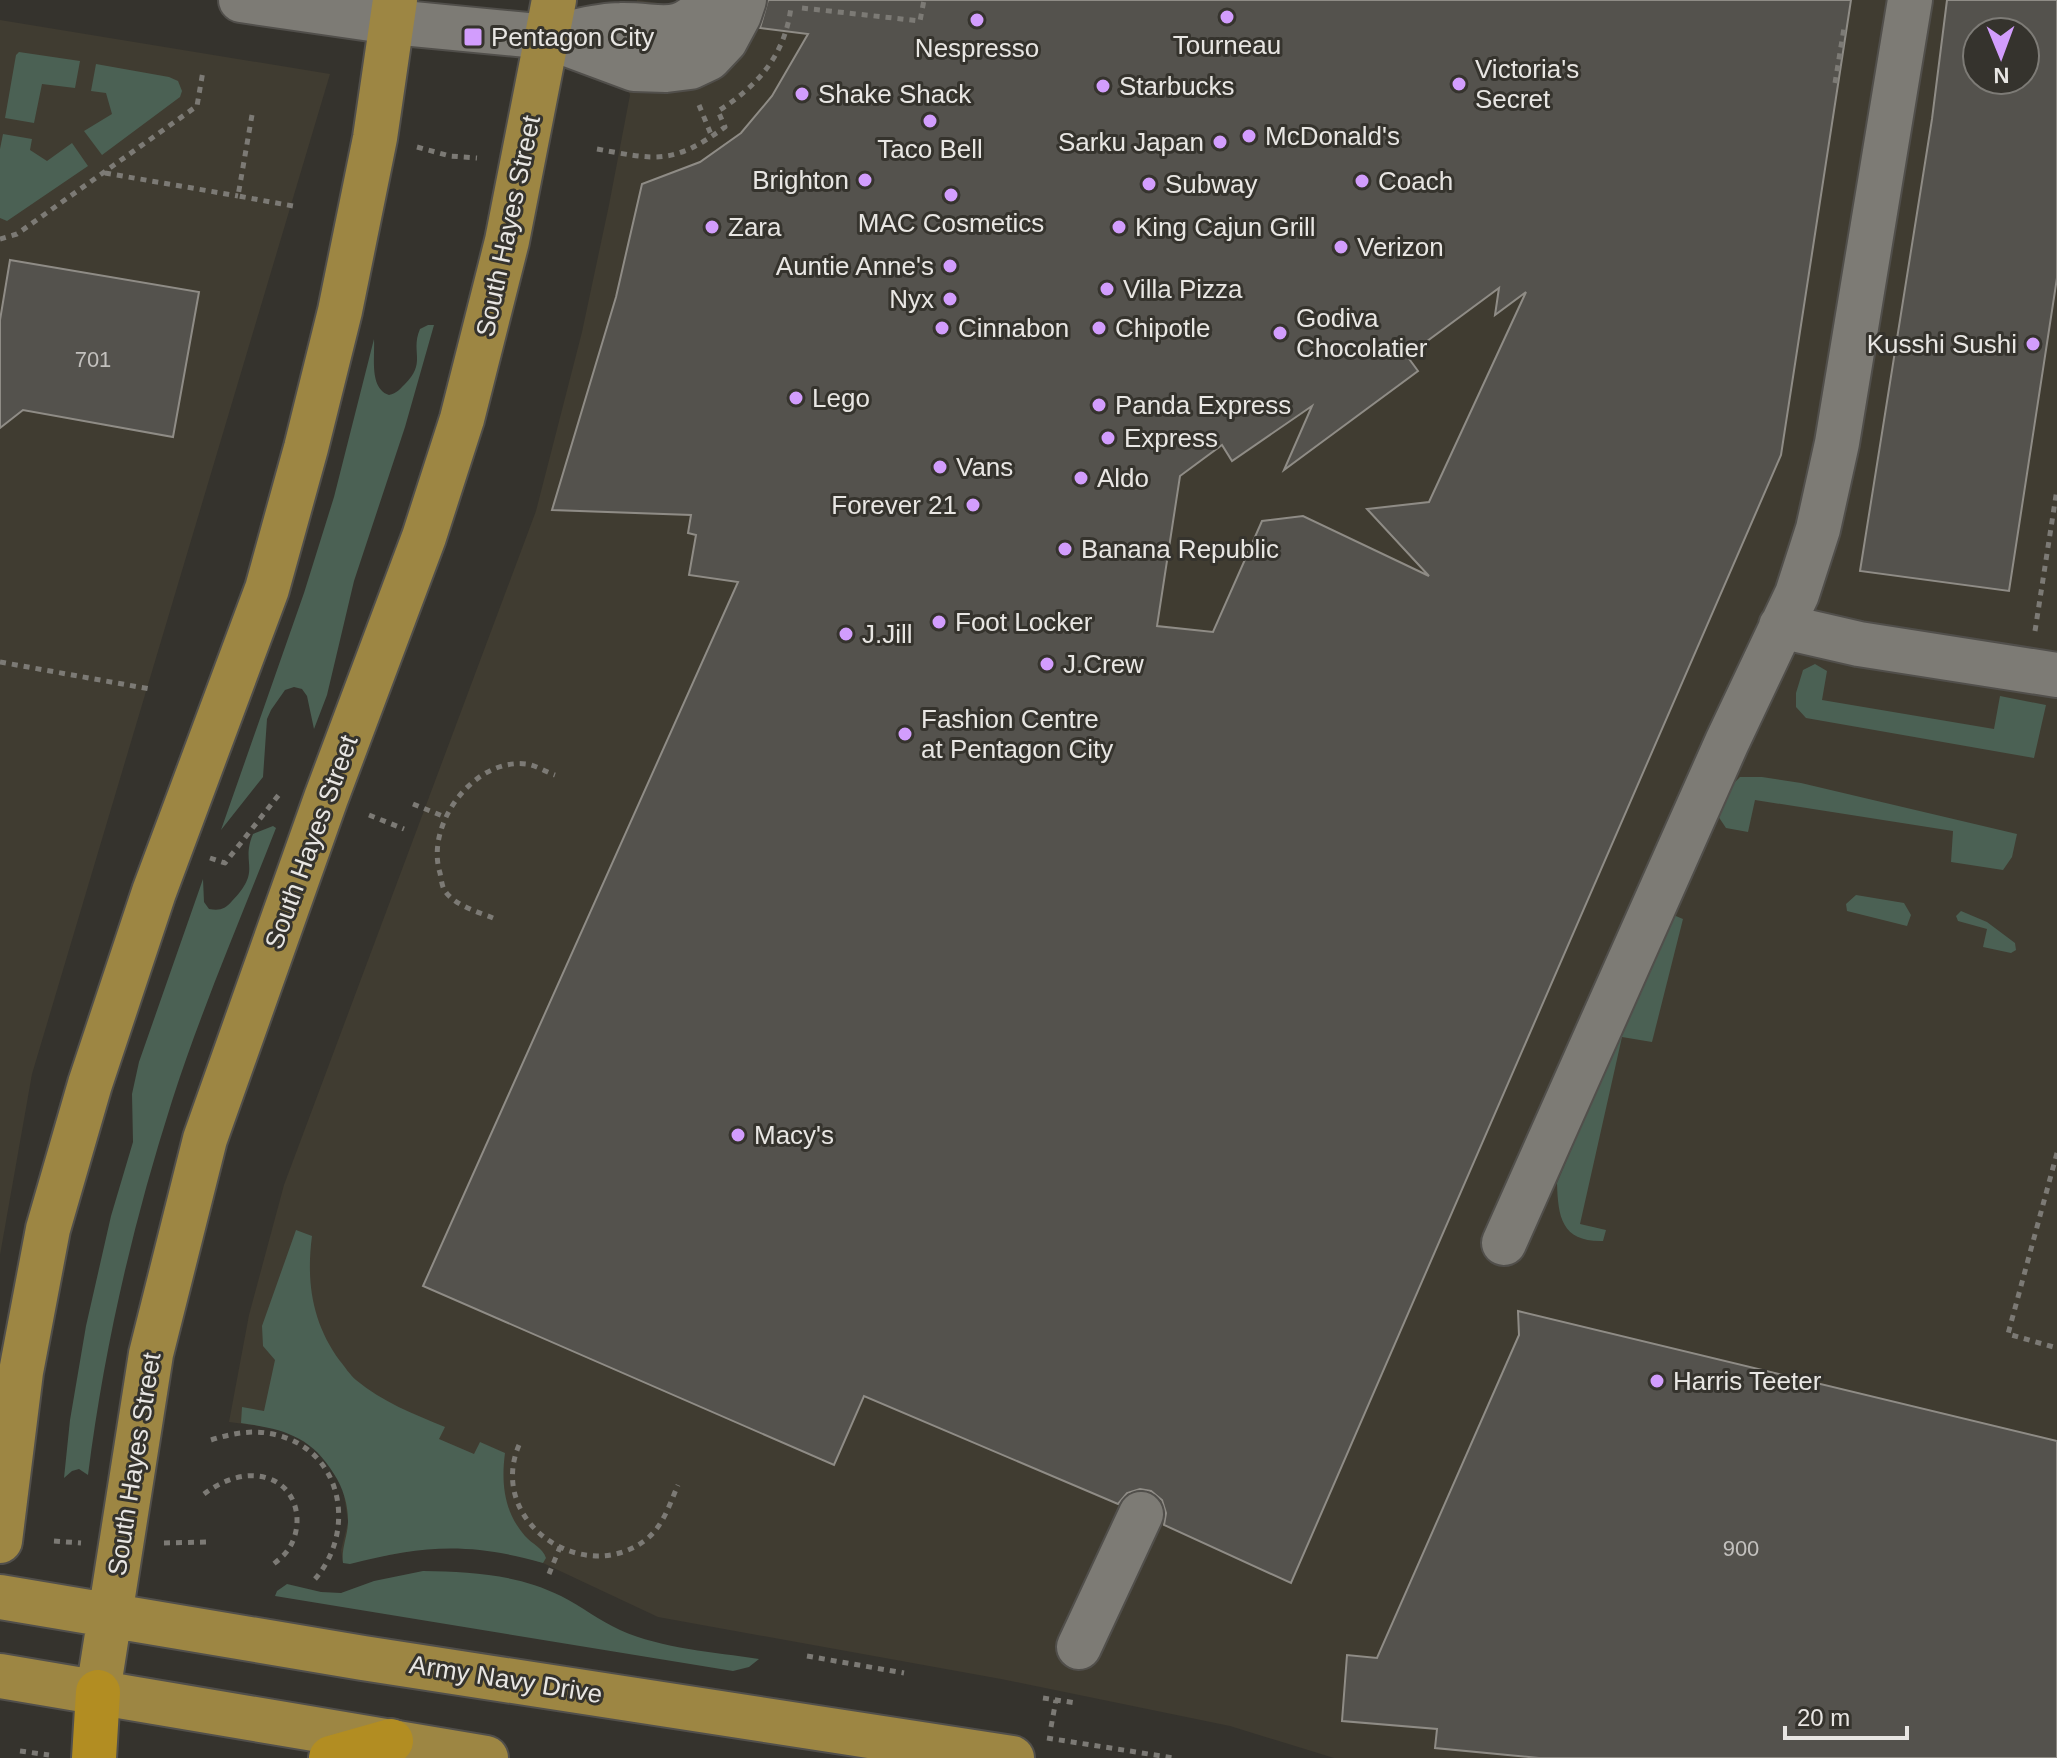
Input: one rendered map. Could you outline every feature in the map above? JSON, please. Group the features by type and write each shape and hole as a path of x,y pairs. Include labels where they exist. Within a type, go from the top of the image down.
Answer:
{"highway":[{"path":"94,1758 98,1692"},
{"path":"331,1758 391,1741"}],"main road":[{"path":"0,1541 21,1372 48,1229 90,1084 154,892 267,589 340,311 375,138 394,11"},
{"name":"South Hayes Street","path":"98,1692 151,1354 205,1139 326,798 424,537 454,445 497,288 551,18"},
{"name":"Army Navy Drive","path":"0,1597 109,1617 1024,1747"},
{"path":"0,1676 486,1758"}],"street":[{"path":"241,0 551,18 661,30 682,25 700,14 712,0"},
{"path":"551,18 634,69 666,70 690,67 709,58 725,41 744,0"},
{"path":"1504,1243 1797,594 1818,529 1837,443 1910,0"},
{"path":"1781,626 1859,644 2041,672"},
{"path":"1079,1647 1141,1514"}],"path":[{"path":"802,8 920,21 924,0"},
{"path":"597,149 650,159 664,158 712,137 725,127 718,111 749,89 766,72 781,46 791,7"},
{"path":"1835,83 1844,28"},
{"path":"0,239 17,234 197,106 203,71"},
{"path":"697,100 712,137"},
{"path":"238,196 252,115"},
{"path":"412,146 450,156 477,158"},
{"path":"104,173 293,206"},
{"path":"2041,672 2035,629 2057,489"},
{"path":"0,662 150,689"},
{"path":"493,918 463,906 445,891 438,867 438,841 445,817 458,795 478,779 501,768 526,764 555,775"},
{"path":"210,858 225,863 288,783"},
{"path":"413,804 445,817"},
{"path":"369,815 404,829"},
{"path":"2057,1153 2008,1334 2057,1348"},
{"path":"211,1440 233,1433 256,1432 279,1436 301,1445 319,1461 332,1481 340,1503 340,1527 327,1565 315,1579"},
{"path":"519,1445 512,1473 516,1502 531,1526 550,1543 560,1547 594,1555 624,1551 636,1545 657,1528 678,1485"},
{"path":"204,1494 222,1481 244,1477 267,1478 286,1489 297,1509 297,1530 288,1550 270,1567"},
{"path":"54,1541 92,1545"},
{"path":"163,1543 206,1542"},
{"path":"549,1574 560,1547"},
{"path":"807,1656 904,1673"},
{"path":"1043,1698 1076,1703"},
{"path":"1051,1727 1056,1700"},
{"path":"1024,1747 1174,1758"},
{"path":"20,1751 49,1755"}],"shaded area":[{"path":"637,0 673,5 680,0 2057,0 2057,1758 1334,1758 1230,1726 1001,1679 658,1617 543,1563 505,1552 435,1547 343,1563 341,1550 348,1522 343,1489 323,1455 300,1437 274,1428 229,1422 249,1315 284,1185 536,511 582,332 630,95 622,76"},
{"path":"0,20 330,74 32,1074 0,1255"}],"green space":[{"path":"19,52 80,61 75,88 42,84 34,123 5,118"},
{"path":"96,64 169,77 178,81 182,91 180,97 102,155 84,131 112,114 106,93 91,91"},
{"path":"3,134 32,139 30,150 47,161 72,143 88,166 7,221 0,218 0,149"},
{"path":"434,325 405,427 354,581 327,695 314,729 307,696 302,689 294,687 285,690 267,719 263,777 221,830 304,593 334,497 374,339 376,379 378,386 389,395 398,391 412,376 417,363 417,337 420,329"},
{"path":"1815,664 1827,671 1822,700 1994,729 2000,696 2046,705 2034,758 1806,718 1796,707 1796,693 1803,670"},
{"path":"1740,777 1801,783 2017,834 2012,857 2003,870 1951,862 1953,831 1755,800 1748,832 1726,828 1716,813 1731,786"},
{"path":"273,826 276,828 209,997 158,1147 121,1286 88,1475 79,1469 64,1478 86,1326 111,1216 133,1142 132,1094 139,1062 203,879 204,902 209,909 227,906 247,881 253,834"},
{"path":"1856,895 1904,903 1911,915 1907,926 1847,911 1846,904"},
{"path":"1961,911 1987,922 2015,943 2016,950 2011,953 1983,947 1987,929 1958,921 1956,916"},
{"path":"1671,914 1683,919 1652,1042 1622,1037 1580,1224 1606,1230 1603,1241 1589,1240 1579,1237 1565,1226 1559,1207 1557,1183"},
{"path":"296,1230 312,1236 310,1270 313,1302 323,1332 340,1361 354,1378 377,1395 445,1427 439,1439 474,1454 480,1442 505,1453 503,1475 508,1507 518,1527 545,1555 543,1563 492,1552 446,1548 343,1563 347,1508 340,1485 325,1461 295,1436 241,1423 242,1407 264,1411 275,1360 263,1346 262,1326"},
{"path":"423,1571 476,1574 528,1583 561,1596 613,1626 654,1642 759,1659 749,1667 733,1671 275,1596 287,1584 341,1593 374,1581"}],"building":[{"path":"768,0 1851,0 1781,455 1291,1583 1164,1525 1166,1513 1162,1500 1151,1491 1140,1489 1127,1493 1118,1504 864,1396 834,1465 423,1286 738,582 689,575 696,535 688,533 691,515 552,510 616,297 642,184 700,162 741,133 772,96 808,34 760,28","holes":["1499,288 1495,315 1526,292 1429,502 1367,509 1429,576 1303,516 1262,521 1213,632 1157,626 1180,476 1222,445 1232,461 1312,406 1284,470 1418,371 1407,356"]},
{"path":"1947,0 2057,0 2057,278 2009,591 1860,571 1932,119"},
{"path":"10,260 199,292 173,437 23,410 0,428 0,320"},
{"path":"1518,1311 2057,1441 2057,1758 1539,1758 1435,1748 1437,1729 1342,1721 1347,1655 1377,1658 1519,1335"}],"place":[{"name":"Tourneau","path":"1227,17"},
{"name":"Nespresso","path":"977,20"},
{"name":"Pentagon City","path":"473,37"},
{"name":"Victoria's Secret","path":"1459,84"},
{"name":"Starbucks","path":"1103,86"},
{"name":"Shake Shack","path":"802,94"},
{"name":"Taco Bell","path":"930,121"},
{"name":"McDonald's","path":"1249,136"},
{"name":"Sarku Japan","path":"1220,142"},
{"name":"Brighton","path":"865,180"},
{"name":"Coach","path":"1362,181"},
{"name":"Subway","path":"1149,184"},
{"name":"MAC Cosmetics","path":"951,195"},
{"name":"Zara","path":"712,227"},
{"name":"King Cajun Grill","path":"1119,227"},
{"name":"Verizon","path":"1341,247"},
{"name":"Auntie Anne's","path":"950,266"},
{"name":"Villa Pizza","path":"1107,289"},
{"name":"Nyx","path":"950,299"},
{"name":"Cinnabon","path":"942,328"},
{"name":"Chipotle","path":"1099,328"},
{"name":"Godiva Chocolatier","path":"1280,333"},
{"name":"Kusshi Sushi","path":"2033,344"},
{"name":"Lego","path":"796,398"},
{"name":"Panda Express","path":"1099,405"},
{"name":"Express","path":"1108,438"},
{"name":"Vans","path":"940,467"},
{"name":"Aldo","path":"1081,478"},
{"name":"Forever 21","path":"973,505"},
{"name":"Banana Republic","path":"1065,549"},
{"name":"Foot Locker","path":"939,622"},
{"name":"J.Jill","path":"846,634"},
{"name":"J.Crew","path":"1047,664"},
{"name":"Fashion Centre at Pentagon City","path":"905,734"},
{"name":"Macy's","path":"738,1135"},
{"name":"Harris Teeter","path":"1657,1381"}]}
